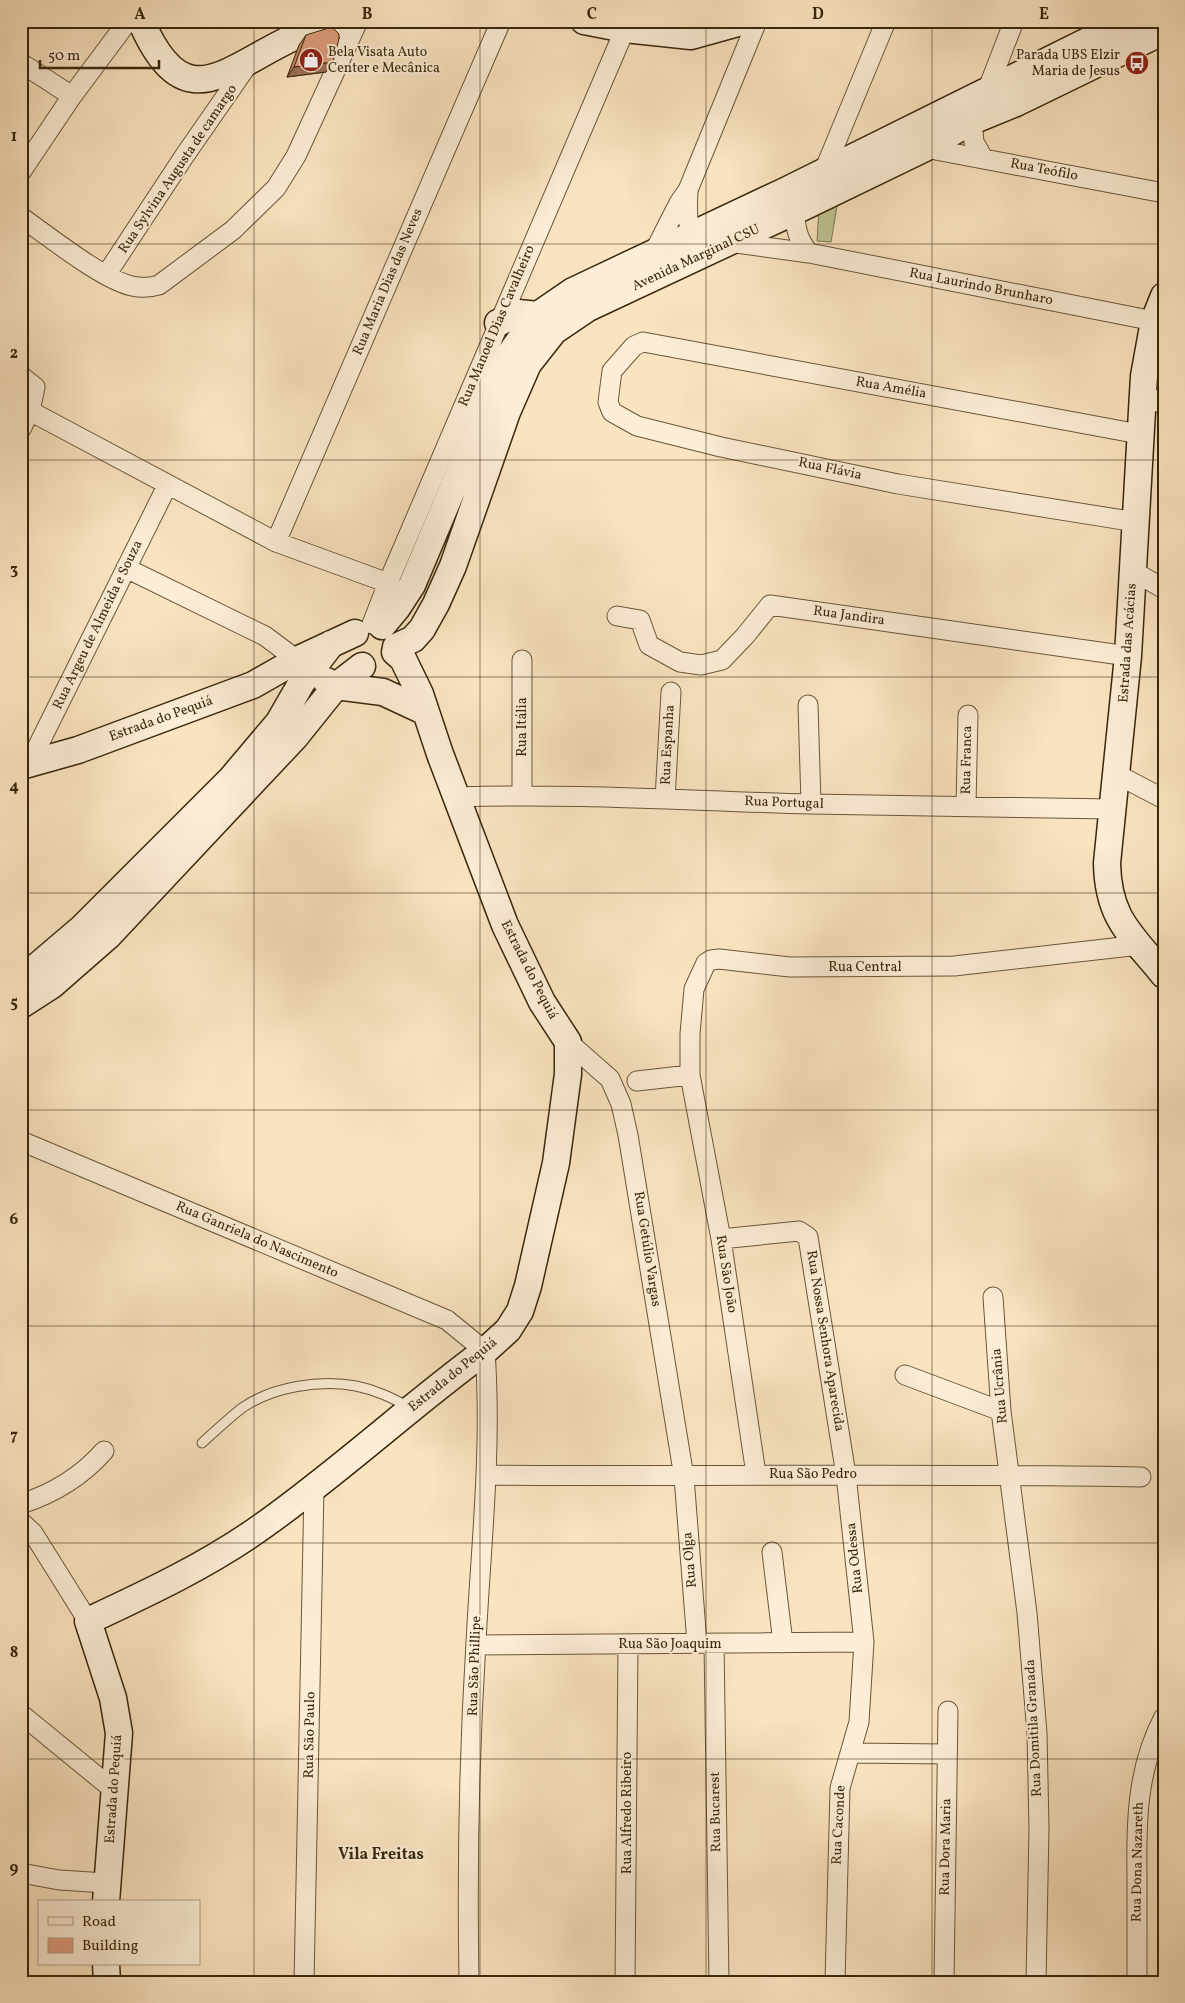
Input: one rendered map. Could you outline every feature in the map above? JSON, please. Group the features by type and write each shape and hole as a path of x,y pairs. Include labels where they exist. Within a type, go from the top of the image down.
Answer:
{"main road":[{"path":"140,21 161,58 181,75 190,79 208,80 249,63 297,29 351,21"},
{"path":"584,21 625,29 692,36 745,21"},
{"name":"Avenida Marginal CSU","path":"370,628 397,608 412,585 509,355 538,314 573,291 654,252 697,244 729,242 796,211 862,165 987,91 1128,21"},
{"name":"Avenida Marginal CSU","path":"396,650 413,639 422,629 436,604 453,566 507,412 528,364 554,331 572,317 824,171 862,165 925,148 972,121 1016,103 1164,31"},
{"name":"Estrada das Acácias","path":"1164,296 1154,321 1153,399 1139,434 1128,656 1118,776 1107,863 1108,887 1112,904 1126,930 1164,975"},
{"path":"498,323 518,313 538,314"},
{"path":"21,1004 52,985 108,936 231,779 279,722 303,666 331,644 370,628 390,631 395,639 396,650 388,665 374,670 364,667 355,660 351,652 351,642 370,628"},
{"name":"Estrada do Pequiá","path":"106,1892 119,1733 113,1698 88,1621 148,1593 232,1547 314,1488 485,1351 508,1330 520,1311 528,1286 556,1163 568,1074 568,1042 542,1002 504,925 426,712 409,670 396,650"},
{"path":"303,666 336,686 383,692 426,712"},
{"name":"Estrada do Pequiá","path":"25,768 303,666"},
{"path":"21,980 182,842 295,737 336,686 364,667"},
{"path":"364,667 368,677 383,692"},
{"path":"253,685 273,702 279,722"},
{"path":"106,1966 107,1982"}],"street":[{"path":"21,172 72,96 128,21"},
{"path":"21,217 106,275 131,286 148,288 159,285 220,240 270,194 296,156 358,21"},
{"name":"Rua Maria Dias das Neves","path":"276,542 501,21"},
{"path":"654,252 679,203 688,190 757,21"},
{"path":"824,171 886,21"},
{"path":"983,158 974,142 972,121 987,91 1014,21"},
{"name":"Rua Manoel Dias Cavalheiro","path":"370,628 498,323 625,29"},
{"path":"21,63 72,96"},
{"name":"Rua Sylvina Augusta de camargo","path":"106,275 249,63"},
{"name":"Rua Teófilo","path":"925,148 1164,193"},
{"path":"688,190 687,212 697,244"},
{"path":"796,211 797,233 800,243 809,253"},
{"name":"Rua Laurindo Brunharo","path":"729,242 809,253 1154,321"},
{"name":"Rua Amélia","path":"642,342 1139,434"},
{"name":"Rua Flávia","path":"642,342 634,346 612,371 608,402 612,412 637,426 721,447 898,484 1136,522"},
{"path":"21,429 30,411 28,382"},
{"path":"30,411 167,486 276,542 388,583"},
{"name":"Rua Argeu de Almeida e Souza","path":"25,768 167,486"},
{"path":"126,568 265,636 303,666"},
{"path":"1133,571 1164,589"},
{"name":"Rua Jandira","path":"617,616 640,620 649,645 680,662 701,665 722,660 745,636 770,605 1128,656"},
{"name":"Rua Itália","path":"522,660 522,794"},
{"name":"Rua Espanha","path":"665,799 671,692"},
{"path":"808,705 811,804"},
{"name":"Rua Franca","path":"966,805 968,715"},
{"path":"1118,776 1164,799"},
{"name":"Rua Portugal","path":"456,797 522,794 811,804 966,805 1113,809"},
{"name":"Rua Central","path":"690,1076 690,1034 694,989 700,972 711,960 790,966 954,966 1140,945"},
{"name":"Rua Getúlio Vargas","path":"568,1042 610,1079 621,1104 628,1134 684,1477"},
{"path":"637,1081 690,1076"},
{"name":"Rua São João","path":"690,1076 721,1240 756,1474"},
{"name":"Rua Ganriela do Nascimento","path":"21,1141 447,1320 485,1351"},
{"name":"Rua Nossa Senhora Aparecida","path":"721,1240 800,1230 808,1236 846,1475"},
{"name":"Rua Ucrânia","path":"993,1297 1001,1411 1010,1475"},
{"name":"Rua São Phillipe","path":"469,1982 468,1890 476,1645 486,1475 485,1351"},
{"path":"905,1375 1001,1411"},
{"path":"21,1504 43,1497 77,1476 92,1465 104,1451"},
{"name":"Rua São Pedro","path":"486,1475 684,1477 756,1474 1140,1477"},
{"name":"Rua Odessa","path":"846,1475 864,1642"},
{"name":"Rua Domitila Granada","path":"1010,1475 1027,1613 1037,1733 1036,1982"},
{"name":"Rua Olga","path":"684,1477 705,1643"},
{"name":"Rua São Paulo","path":"304,1982 314,1488"},
{"path":"21,1522 33,1533 88,1621"},
{"path":"772,1552 783,1643"},
{"name":"Rua São Joaquim","path":"476,1645 864,1642"},
{"name":"Rua Caconde","path":"835,1982 840,1788 859,1722 864,1642"},
{"name":"Rua Bucarest","path":"705,1643 719,1982"},
{"name":"Rua Alfredo Ribeiro","path":"625,1982 628,1644"},
{"name":"Rua Dora Maria","path":"944,1982 948,1711"},
{"path":"21,1714 115,1792"},
{"name":"Rua Dona Nazareth","path":"1137,1982 1136,1823 1141,1779 1148,1751 1164,1717"},
{"path":"850,1753 947,1754"},
{"path":"21,1873 106,1892"}],"lane":[{"path":"202,1443 244,1407 283,1390 325,1384 356,1386 384,1394 412,1408"}],"green space":[{"path":"838,200 831,242 817,241 819,208"}],"building":[{"name":"Bela Visata Auto Center e Mecânica","path":"332,27 339,34 333,62 294,67 306,35"}],"place":[{"name":"Bela Visata Auto Center e Mecânica","path":"311,60"},
{"name":"Parada UBS Elzir Maria de Jesus","path":"1137,63"}],"district":[{"name":"Vila Freitas","path":"381,1855"}]}
